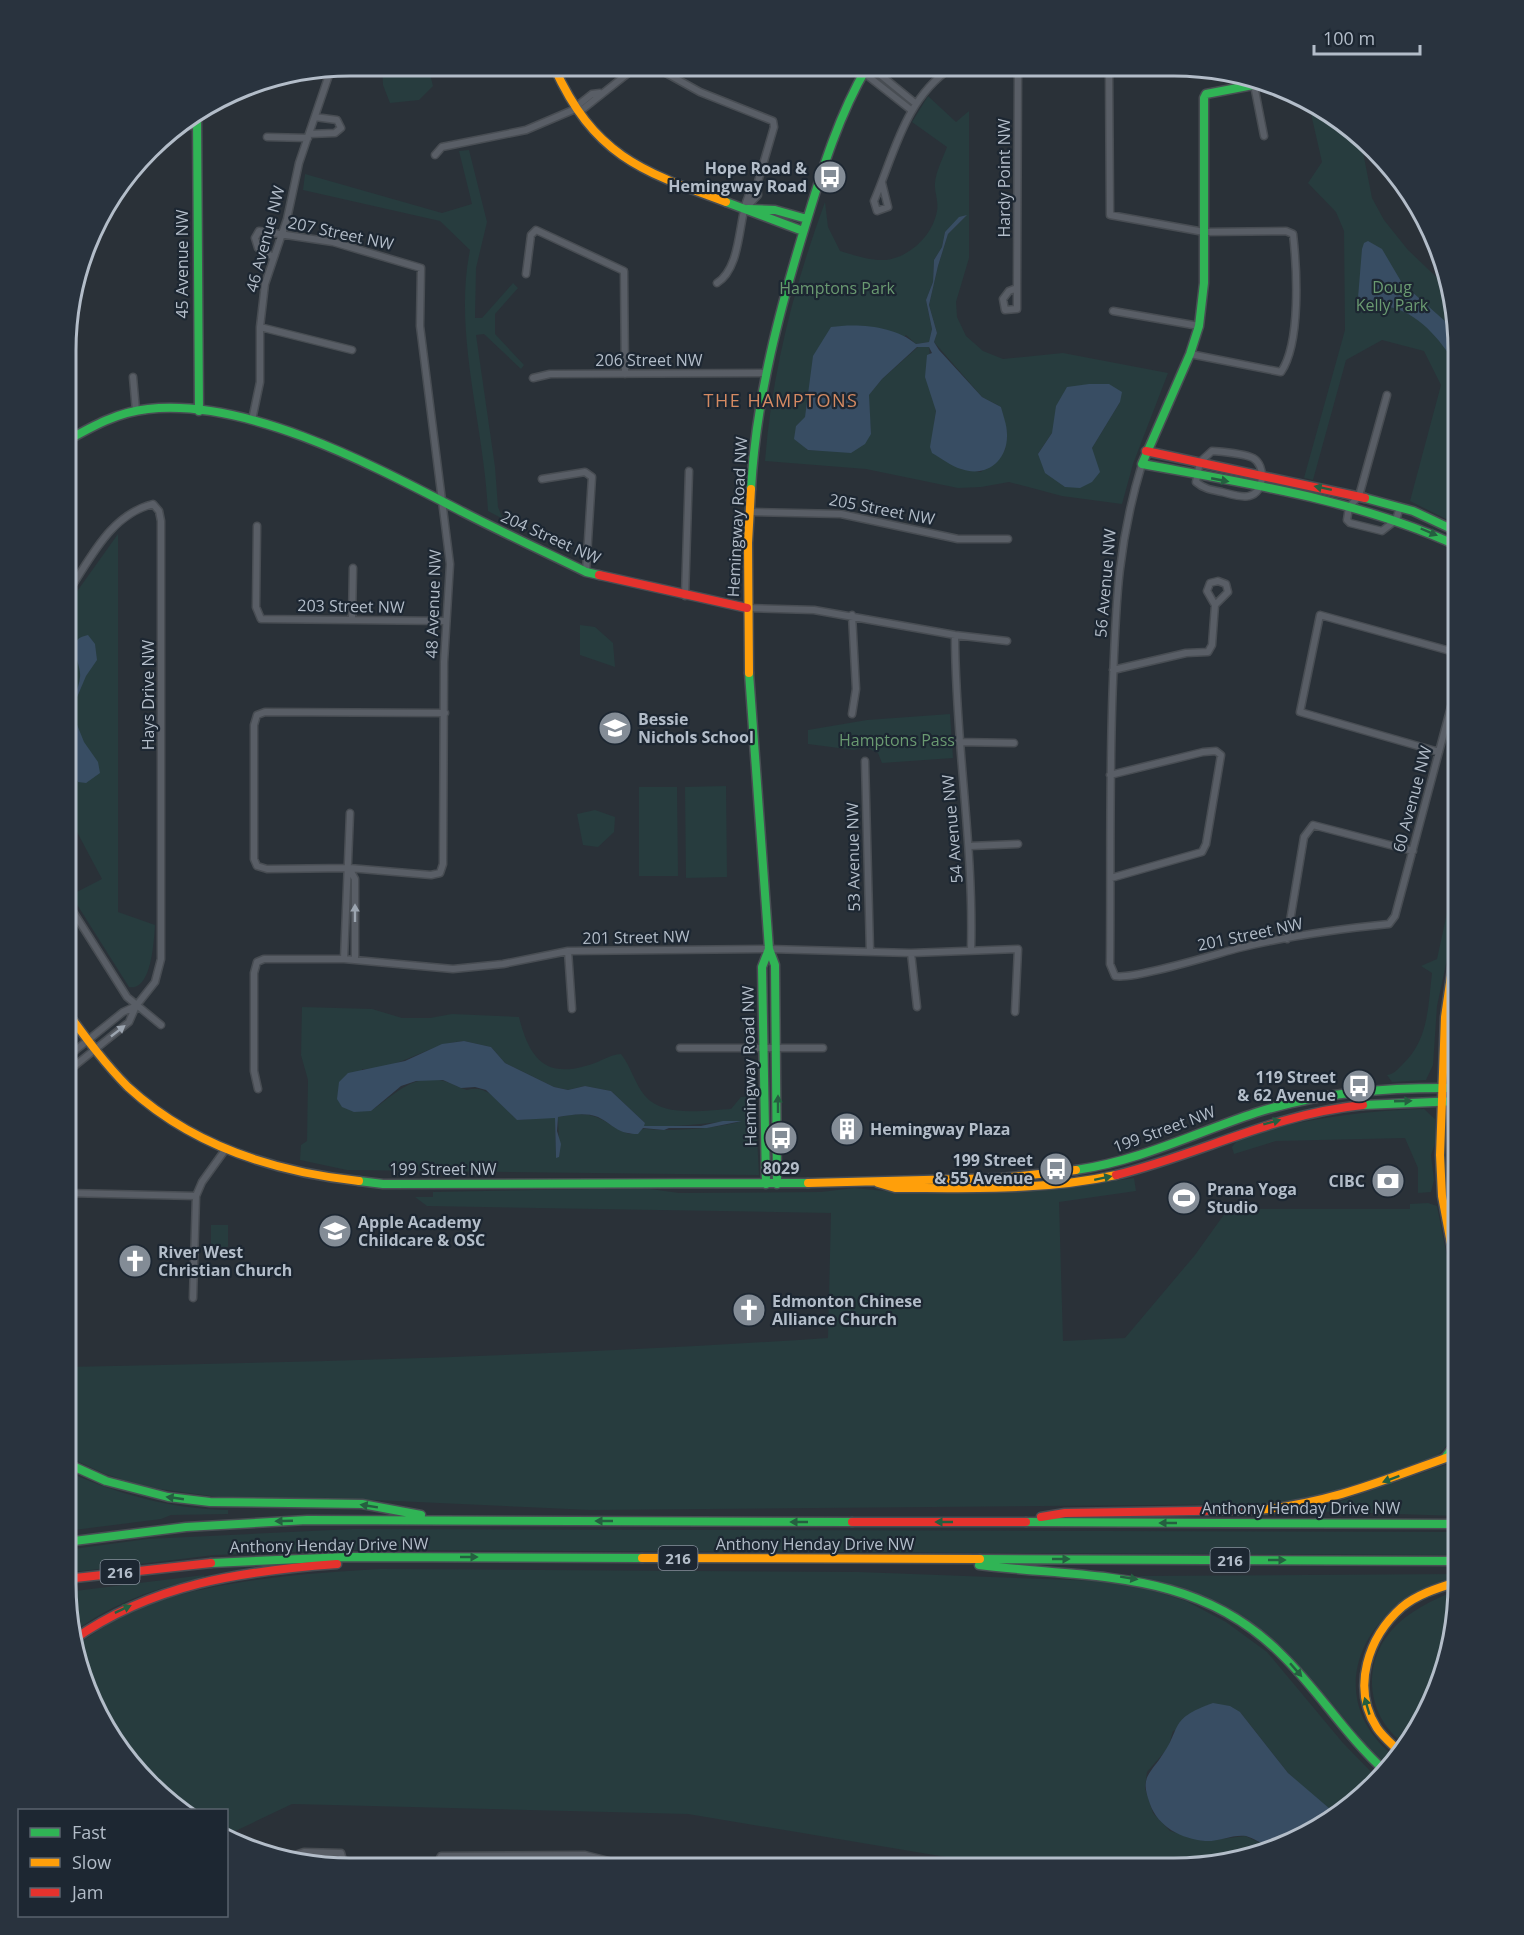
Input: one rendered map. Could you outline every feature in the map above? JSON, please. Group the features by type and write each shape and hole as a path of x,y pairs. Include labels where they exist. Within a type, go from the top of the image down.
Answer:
{"main road":[{"path":"558,76 573,110 613,150 637,165 685,188 745,209 771,222 803,231"},
{"name":"Hemingway Road NW","path":"777,1184 778,1048 775,965 769,949 751,718 747,608 755,446 765,373 803,231 839,124 863,76"},
{"name":"56 Avenue NW","path":"1142,464 1190,354 1199,326 1204,283 1204,98 1206,94 1246,87"},
{"name":"45 Avenue NW","path":"197,124 199,411"},
{"path":"745,209 775,210 807,219"},
{"name":"204 Street NW","path":"76,436 105,420 136,411 199,411 252,420 297,434 357,458 586,572 685,596 747,608"},
{"path":"1146,451 1359,495 1400,507 1448,528"},
{"path":"1142,464 1349,507 1396,520 1448,542"},
{"name":"Hemingway Road NW","path":"766,1184 762,967 769,949"},
{"path":"1448,985 1441,1101 1442,1196 1448,1228"},
{"name":"199 Street NW","path":"76,1026 94,1051 142,1098 196,1136 225,1150 280,1170 312,1177 383,1184 878,1183 906,1188 1034,1186 1081,1182 1120,1174 1293,1117 1360,1105 1448,1100"},
{"name":"199 Street NW","path":"878,1183 895,1179 970,1179 1055,1174 1098,1167 1119,1162 1257,1112 1290,1103 1358,1091 1448,1087"},
{"path":"1445,1458 1448,1454"},
{"path":"1002,1522 1065,1513 1258,1510 1301,1506 1332,1499 1448,1457"},
{"path":"76,1468 106,1481 168,1497 210,1502 362,1504 448,1521"},
{"name":"Anthony Henday Drive NW","path":"76,1541 244,1523 448,1521 1448,1524"},
{"path":"81,1635 123,1608 212,1581 288,1568 411,1557"},
{"name":"Anthony Henday Drive NW","path":"76,1579 101,1574 246,1560 411,1557 1448,1561"},
{"path":"946,1559 1008,1570 1118,1576 1148,1581 1216,1605 1273,1645 1313,1689 1363,1752 1379,1765"},
{"path":"1394,1747 1373,1723 1365,1703 1363,1675 1367,1655 1378,1634 1407,1603 1427,1592 1448,1585"}],"street":[{"path":"435,155 442,147 526,130 573,110 583,109 624,76"},
{"path":"671,76 700,92 772,121 774,127 756,185 749,193 734,257 724,278 717,283"},
{"path":"875,76 911,110"},
{"path":"877,76 915,103"},
{"path":"882,183 911,110 920,95 942,76"},
{"name":"Hardy Point NW","path":"1017,288 1018,76"},
{"path":"1109,76 1110,215 1204,232 1286,231 1293,234 1298,274 1295,312 1287,364 1281,372 1190,354"},
{"name":"46 Avenue NW","path":"252,420 260,382 260,327 265,284 282,234 308,136 328,78"},
{"path":"1255,89 1264,136"},
{"path":"267,137 335,133 341,128 337,120 315,117"},
{"path":"526,274 531,235 536,230 624,271 625,374"},
{"name":"207 Street NW","path":"273,257 258,248 255,237 259,231 333,242 418,265"},
{"name":"48 Avenue NW","path":"349,868 431,876 440,873 443,864 446,621 450,564 420,326 421,268 418,265"},
{"path":"1113,311 1199,326"},
{"path":"260,327 352,350"},
{"name":"206 Street NW","path":"533,378 550,374 765,373"},
{"path":"133,377 136,411"},
{"path":"1388,395 1359,495 1349,507 1347,517 1350,523 1379,531 1386,530 1396,520 1400,507"},
{"path":"1198,475 1200,462 1212,451 1254,458 1262,474 1260,488"},
{"name":"56 Avenue NW","path":"1119,977 1112,974 1110,964 1110,775 1113,670 1118,564 1127,511 1142,464"},
{"path":"685,596 689,471"},
{"path":"542,479 585,472 592,477 586,572"},
{"name":"Hays Drive NW","path":"76,580 113,526 128,514 153,504 159,511 161,521 162,950 155,982 136,1006 129,1022 76,1065"},
{"name":"205 Street NW","path":"750,512 841,514 953,539 1008,539"},
{"name":"203 Street NW","path":"257,526 258,616 271,620 352,618 446,621"},
{"path":"352,618 353,568"},
{"path":"1113,670 1186,653 1208,652 1212,645 1215,604"},
{"name":"204 Street NW","path":"747,608 814,610 955,635 1007,641"},
{"path":"852,615 856,689 852,714"},
{"path":"1439,752 1300,712 1320,615 1448,650"},
{"name":"54 Avenue NW","path":"955,635 958,742 969,846 971,949"},
{"path":"349,868 267,869 257,866 254,859 254,725 257,715 265,712 445,713"},
{"name":"60 Avenue NW","path":"1389,924 1395,916 1448,719"},
{"path":"958,742 1014,743"},
{"path":"1110,775 1203,752 1216,751 1221,755 1206,844 1202,852 1111,878"},
{"name":"53 Avenue NW","path":"865,761 870,952"},
{"path":"344,959 345,879 349,868 350,813"},
{"path":"1287,939 1304,837 1313,825 1413,851"},
{"path":"969,846 1018,844"},
{"path":"349,868 355,879 355,960"},
{"path":"76,916 122,989 136,1006 161,1025"},
{"name":"201 Street NW","path":"1119,977 1242,947 1341,928 1389,924"},
{"name":"201 Street NW","path":"258,1089 254,1071 254,973 257,962 264,959 344,959 420,968 471,968 568,951 769,949 911,953 1018,949 1015,1012"},
{"path":"568,951 572,1009"},
{"path":"911,953 917,1007"},
{"name":"Hays Drive NW","path":"76,1050 123,1012 136,1006"},
{"path":"680,1048 823,1048"},
{"path":"193,1298 196,1196 201,1182 225,1150"},
{"path":"76,1193 196,1196"},
{"path":"300,1853 341,1853 342,1858"},
{"path":"440,1858 441,1856 585,1855 597,1858"}],"green space":[{"path":"383,76 430,76 433,86 419,100 390,103 383,85"},
{"name":"Hamptons Park","path":"928,96 956,122 969,111 969,258 956,302 957,317 966,336 983,351 1003,359 1063,353 1168,373 1133,464 1122,504 1062,496 1009,482 958,488 866,469 765,461 773,395 786,330 794,297 825,202 828,227 840,251 868,259 886,260 912,250 935,220 936,178 947,147 912,122","holes":["967,215 948,234 938,266 929,305 937,333 934,342 982,397 1001,407 1007,433 1005,450 981,472 961,469 934,424 936,411 929,347 918,347 882,379 868,396 871,434 829,451 807,450 796,426 805,418 906,335 916,344 929,342 932,329 926,300 933,282 934,260 942,247 945,232","1120,402 1092,448 1038,454 1052,433"]},
{"name":"Doug Kelly Park","path":"1311,114 1340,133 1363,154 1372,198 1384,220 1408,250 1437,278 1445,315 1448,351 1448,520 1410,501 1441,385 1424,351 1382,340 1346,360 1313,480 1304,478 1345,330 1344,231 1336,212 1308,183 1322,162"},
{"path":"469,150 487,222 476,268 475,318 482,318 513,283 518,288 495,314 495,334 524,365 521,369 484,334 476,335 495,467 498,507 503,519 488,511 471,379 465,314 470,250 440,221 303,190 305,174 442,213 472,204 459,151"},
{"path":"118,534 118,912 155,925 150,963 143,981 137,986 129,987 76,903 76,892 102,879 76,830 76,593"},
{"path":"580,625 595,627 613,643 615,667 580,655"},
{"name":"Hamptons Pass","path":"950,714 953,758 882,763 878,753 865,747 854,750 808,744 808,730 867,720"},
{"path":"726,786 727,877 686,878 685,787"},
{"path":"639,787 677,787 678,876 639,876"},
{"path":"595,810 615,817 614,832 598,847 583,845 577,814"},
{"path":"1448,908 1448,955 1437,1006 1433,1065 1426,1080 1392,1082 1387,1075 1395,1072 1411,1055 1418,1045 1426,1022 1432,973 1421,966 1437,959"},
{"path":"302,1007 372,1009 402,1018 430,1018 452,1014 519,1017 529,1046 535,1056 544,1063 553,1068 579,1068 621,1054 645,1096 653,1103 663,1107 685,1111 731,1109 741,1097 755,1096 759,1175 347,1170 300,1160 301,1145 307,1141 308,1080 301,1055","holes":["464,1041 491,1047 505,1063 554,1087 568,1090 585,1086 611,1091 645,1123 643,1126 742,1121 692,1129 642,1129 630,1134 591,1115 577,1114 558,1117 559,1142 556,1157 555,1117 517,1120 495,1097 482,1090 467,1090 433,1079 423,1080 404,1087 371,1111 362,1069 388,1066 451,1043"]},
{"path":"1424,1109 1435,1119 1436,1141 1431,1155 1434,1180 1431,1192 1418,1193 1418,1168 1405,1138 1276,1141 1234,1154 1232,1147 1239,1138 1308,1121 1353,1114"},
{"path":"1134,1178 1136,1191 1059,1202 1063,1341 1125,1338 1195,1255 1228,1209 1410,1209 1410,1204 1428,1203 1437,1206 1448,1260 1448,1444 1436,1457 1334,1493 1268,1504 591,1510 352,1499 218,1497 145,1487 105,1474 76,1461 76,1367 448,1357 828,1338 831,1213 427,1206 415,1197 433,1197 433,1192 643,1188 679,1193 821,1192 854,1188 905,1193 1050,1190"},
{"path":"211,1225 228,1225 228,1247 211,1247"},
{"path":"1448,1464 1448,1516 1279,1510 1335,1503"},
{"path":"76,1475 145,1499 186,1507 228,1510 228,1514 171,1515 161,1519 76,1530"},
{"path":"353,1529 1448,1532 1448,1555 349,1550 214,1555 76,1572 76,1549 147,1539"},
{"path":"381,1569 859,1572 1098,1581 1142,1587 1186,1601 1226,1622 1267,1652 1343,1743 1372,1773 1328,1810 1288,1773 1240,1712 1173,1731 1168,1748 1147,1772 1145,1788 1153,1813 1170,1831 1205,1841 1245,1836 1262,1844 1227,1853 1191,1858 952,1858 688,1814 292,1804 233,1832 228,1829 228,1809 194,1809 157,1778 133,1751 113,1721 97,1689 83,1641 124,1615 151,1603 182,1594 250,1581"},
{"path":"1448,1574 1448,1581 1426,1588 1399,1604 1377,1626 1363,1650 1356,1677 1359,1705 1371,1733 1390,1752 1381,1762 1368,1750 1285,1652 1180,1587 1137,1576"},
{"path":"204,1575 204,1577 135,1598 80,1627 76,1591"},
{"path":"1447,1594 1442,1638 1427,1689 1399,1739 1383,1722 1376,1707 1372,1676 1375,1660 1381,1645 1391,1631 1413,1612"}],"water":[{"path":"967,215 948,234 938,266 929,305 937,333 934,342 982,397 1001,407 1007,434 1004,452 994,465 979,471 961,469 932,453 930,447 936,411 925,377 927,355 932,353 929,347 917,347 882,379 869,395 871,434 865,444 851,453 808,450 794,439 796,426 805,417 813,356 831,327 853,325 876,327 898,333 916,344 929,342 932,329 926,300 933,282 934,260 942,247 945,232 959,217"},
{"path":"1368,241 1382,249 1402,283 1446,322 1448,353 1431,332 1414,317 1394,308 1371,304 1358,298 1364,243"},
{"path":"1109,384 1122,392 1120,402 1092,448 1100,472 1092,482 1080,488 1065,487 1045,473 1038,454 1052,433 1056,406 1067,387"},
{"path":"88,635 95,644 97,660 86,676 76,700 80,671 76,656 76,642"},
{"path":"76,722 84,742 98,762 100,773 86,783 78,782 76,778"},
{"path":"464,1041 491,1047 505,1063 554,1087 568,1090 585,1086 611,1091 645,1123 644,1126 701,1126 723,1121 742,1121 707,1128 664,1130 643,1128 638,1134 631,1134 620,1131 593,1115 578,1114 558,1117 557,1131 561,1144 559,1157 556,1158 555,1118 517,1120 486,1090 475,1087 461,1088 443,1080 416,1081 401,1086 371,1111 354,1112 342,1107 337,1099 339,1082 348,1073 405,1061 442,1044"},
{"path":"1213,1703 1230,1706 1240,1712 1288,1773 1330,1809 1295,1830 1262,1844 1246,1836 1210,1841 1196,1840 1165,1825 1150,1804 1146,1780 1167,1749 1182,1720 1198,1709"}],"traffic: fast":[{"path":"751,489 764,387 788,286 832,142 862,76"},
{"path":"1245,86 1206,94 1204,98 1204,283 1199,326 1190,354 1142,464 1303,495 1343,505 1420,530 1448,542"},
{"path":"197,124 199,411"},
{"path":"726,202 803,231"},
{"path":"748,209 775,210 807,219"},
{"path":"76,436 106,420 148,409 187,408 228,414 269,425 352,457 586,572 599,575"},
{"path":"1365,498 1413,511 1448,527"},
{"path":"749,673 769,949 775,965 777,1184"},
{"path":"766,1184 762,967 769,949"},
{"path":"1076,1170 1145,1153 1255,1113 1305,1100 1355,1092 1448,1088"},
{"path":"1363,1105 1448,1101"},
{"path":"359,1181 383,1184 808,1183"},
{"path":"1445,1458 1448,1454"},
{"path":"76,1468 106,1481 168,1497 210,1502 362,1504 421,1515"},
{"path":"76,1541 186,1527 307,1520 852,1522"},
{"path":"1026,1522 1448,1524"},
{"path":"211,1563 348,1557 642,1558"},
{"path":"980,1559 1448,1561"},
{"path":"979,1565 1140,1583 1178,1592 1214,1606 1249,1627 1282,1655 1379,1765"}],"traffic: slow":[{"path":"558,76 569,97 586,121 603,140 623,156 668,180 726,202"},
{"path":"749,673 748,543 751,489"},
{"path":"1448,996 1445,1017 1440,1155 1442,1196 1448,1228"},
{"path":"76,1024 128,1087 179,1125 207,1140 266,1163 296,1171 359,1181"},
{"path":"808,1183 1001,1178 1076,1170"},
{"path":"878,1183 895,1188 1006,1188 1061,1184 1116,1175"},
{"path":"1257,1510 1284,1507 1334,1496 1448,1457"},
{"path":"642,1558 980,1559"},
{"path":"1394,1747 1377,1728 1369,1713 1365,1696 1367,1664 1372,1648 1390,1619 1408,1602 1448,1585"}],"traffic: jam":[{"path":"1146,451 1365,498"},
{"path":"599,575 747,608"},
{"path":"1116,1175 1298,1117 1363,1105"},
{"path":"1041,1517 1065,1513 1257,1510"},
{"path":"852,1522 1026,1522"},
{"path":"76,1578 211,1563"},
{"path":"81,1635 134,1605 166,1593 233,1576 337,1564"}],"place":[{"name":"Hope Road & Hemingway Road","path":"830,177"},
{"name":"Bessie Nichols School","path":"615,728"},
{"name":"119 Street & 62 Avenue","path":"1359,1086"},
{"name":"Hemingway Plaza","path":"847,1129"},
{"name":"8029","path":"781,1138"},
{"name":"199 Street & 55 Avenue","path":"1056,1169"},
{"name":"CIBC","path":"1388,1181"},
{"name":"Prana Yoga Studio","path":"1184,1198"},
{"name":"Apple Academy Childcare & OSC","path":"335,1231"},
{"name":"River West Christian Church","path":"135,1261"},
{"name":"Edmonton Chinese Alliance Church","path":"749,1310"}],"district":[{"name":"THE HAMPTONS","path":"781,400"}]}
